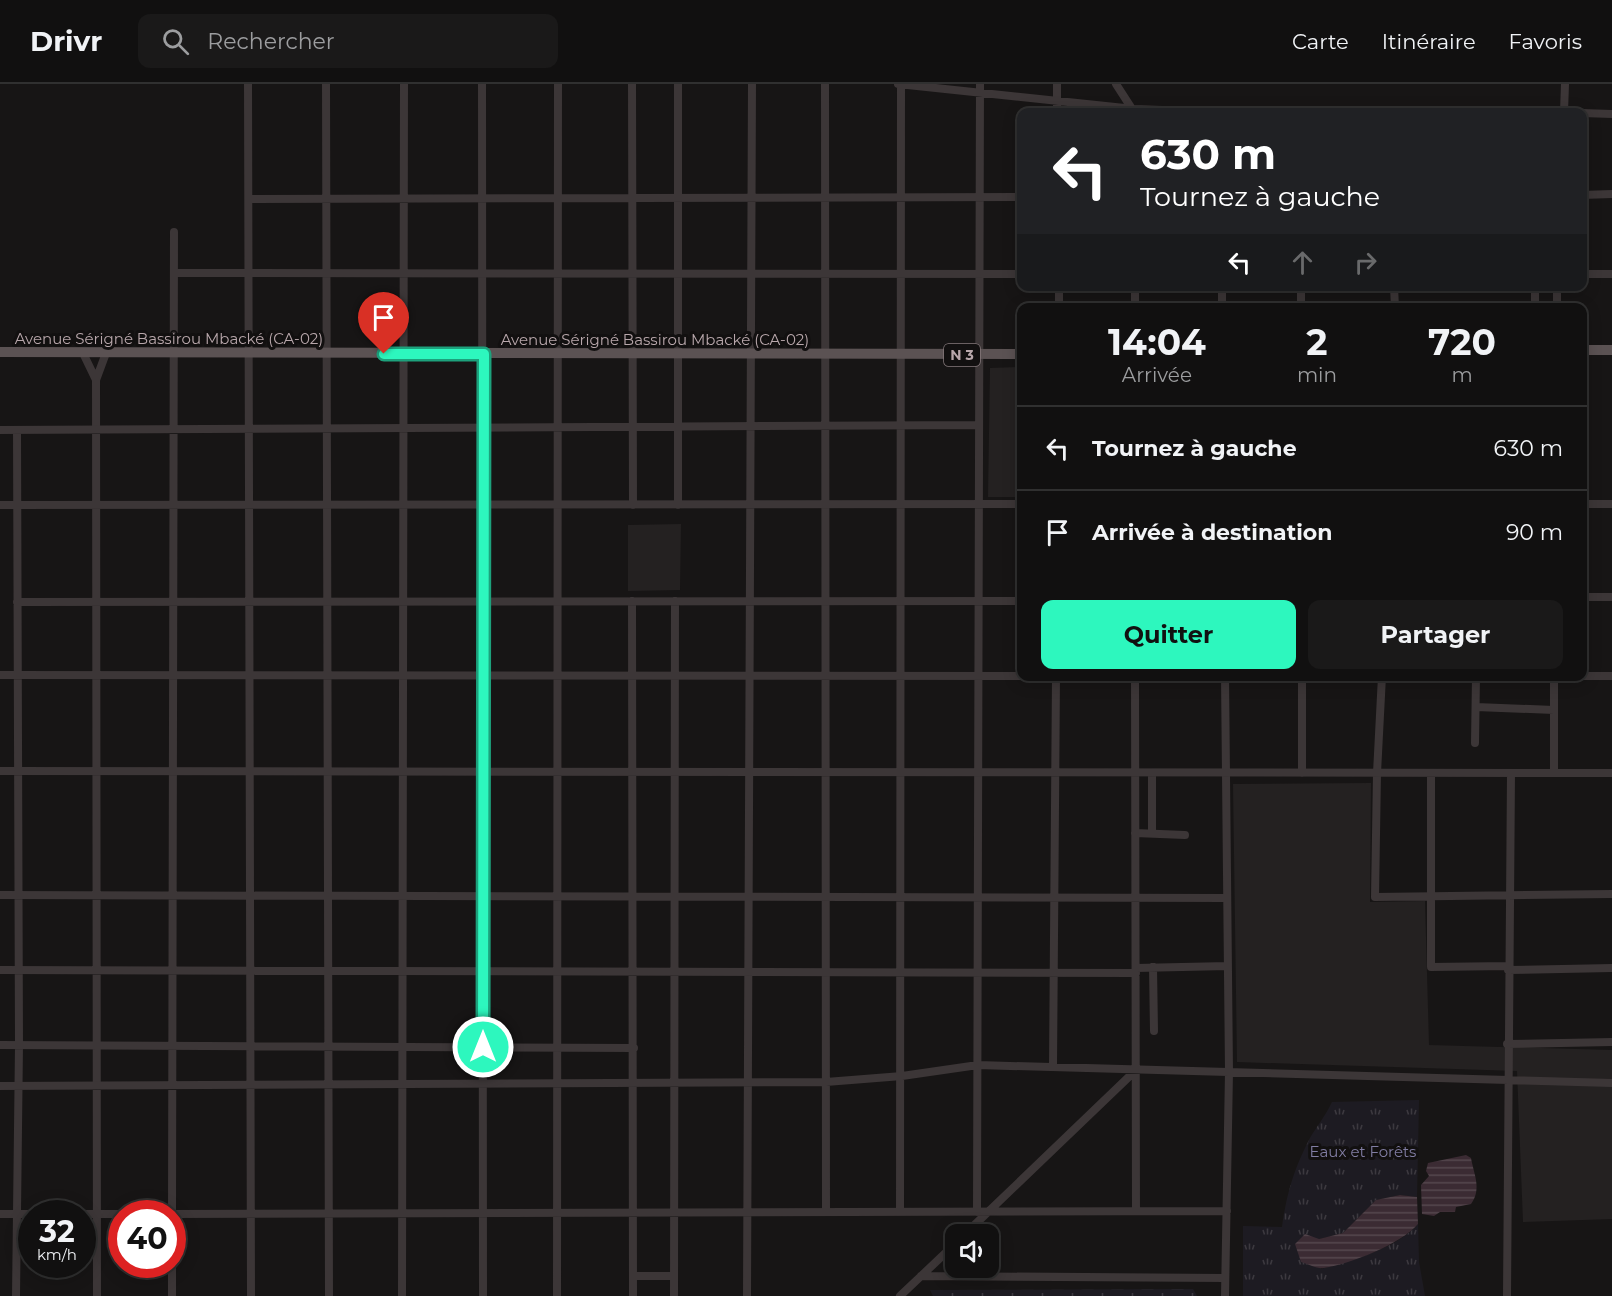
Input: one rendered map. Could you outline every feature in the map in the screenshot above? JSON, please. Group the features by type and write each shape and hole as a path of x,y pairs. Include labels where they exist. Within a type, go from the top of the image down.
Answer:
{"main road":[{"path":"1587,350 1612,350"},
{"name":"Avenue Sérigné Bassirou Mbacké (CA-02)","path":"0,352 1017,354"}],"street":[{"path":"248,84 251,1296"},
{"path":"326,84 328,1296"},
{"path":"402,1296 404,84"},
{"path":"482,84 483,1296"},
{"path":"557,1296 558,84"},
{"path":"632,84 633,505"},
{"path":"678,84 678,505"},
{"path":"747,1296 752,84"},
{"path":"825,84 826,1212"},
{"path":"900,1212 903,197 900,84 980,88 1113,108"},
{"path":"1057,84 1057,108"},
{"path":"1116,84 1132,108"},
{"path":"1564,108 1565,84"},
{"path":"977,1212 980,88"},
{"path":"1587,113 1612,114"},
{"path":"1587,195 1612,194"},
{"path":"249,199 1017,197"},
{"path":"172,1200 174,232"},
{"path":"174,273 1017,274"},
{"path":"1587,274 1612,274"},
{"path":"83,353 96,380"},
{"path":"97,1296 96,380 106,353"},
{"path":"0,430 979,425"},
{"path":"16,1296 17,430"},
{"path":"0,505 1017,504"},
{"path":"1587,504 1612,504"},
{"path":"1587,597 1612,597"},
{"path":"632,601 633,1296"},
{"path":"674,1296 675,601"},
{"path":"17,602 1017,601"},
{"path":"0,675 1017,676"},
{"path":"1587,676 1612,676"},
{"path":"1053,1067 1056,972 1056,681"},
{"path":"1135,681 1136,1211"},
{"path":"1225,681 1229,1072 1225,1296"},
{"path":"1302,681 1302,773"},
{"path":"1382,681 1377,773 1375,897 1612,894"},
{"path":"1475,743 1476,681"},
{"path":"1554,681 1554,773"},
{"path":"1476,707 1554,710"},
{"path":"0,771 1612,773"},
{"path":"1152,773 1152,833"},
{"path":"1431,773 1431,967 1612,968"},
{"path":"1507,1296 1507,1044 1511,773"},
{"path":"1135,833 1185,835"},
{"path":"0,895 1227,898"},
{"path":"0,970 1056,972 1228,966"},
{"path":"1153,967 1154,1031"},
{"path":"1507,1044 1612,1042"},
{"path":"0,1045 634,1048"},
{"path":"0,1086 826,1082 902,1076 978,1065 1612,1083"},
{"path":"975,1224 1136,1070"},
{"path":"186,1214 1227,1211"},
{"path":"0,1214 16,1214"},
{"path":"97,1214 108,1214"},
{"path":"900,1296 945,1253"},
{"path":"633,1276 674,1276"},
{"path":"921,1276 1226,1278"},
{"path":"172,1278 172,1296"}],"shaded area":[{"path":"1017,367 1017,497 988,497 990,368"},
{"path":"681,524 680,590 628,591 628,525"},
{"path":"1371,783 1370,902 1425,901 1429,1045 1612,1050 1612,1219 1523,1222 1517,1071 1237,1062 1233,784"},
{"path":"1466,1155 1471,1158 1477,1187 1471,1204 1456,1207 1455,1212 1440,1212 1434,1216 1422,1214 1421,1185 1429,1176 1426,1171 1428,1163"},
{"path":"1400,1195 1417,1197 1418,1224 1400,1239 1361,1258 1335,1266 1321,1268 1301,1262 1295,1244 1305,1234 1319,1239 1343,1233 1376,1200"}],"green space":[{"name":"Eaux et Forêts","path":"1419,1100 1417,1197 1400,1195 1376,1200 1343,1233 1319,1239 1321,1269 1386,1247 1398,1241 1418,1224 1419,1262 1425,1296 1243,1296 1243,1226 1282,1227 1295,1171 1310,1138 1332,1102"},
{"path":"1193,1289 1197,1296 933,1296 930,1290"}],"route":[{"path":"384,354 484,354 483,1047"}]}
